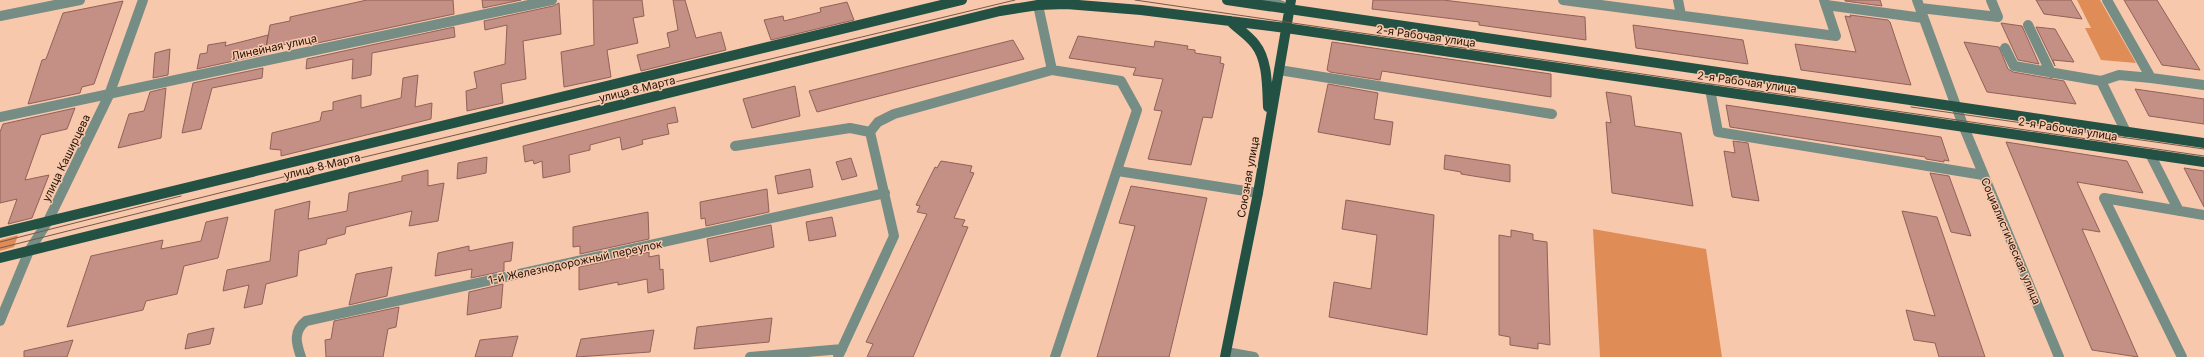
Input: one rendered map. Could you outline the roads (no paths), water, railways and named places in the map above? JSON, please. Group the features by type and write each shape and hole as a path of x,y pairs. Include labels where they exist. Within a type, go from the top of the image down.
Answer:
{"main road":[{"name":"улица 8 Марта","path":"0,233 962,0"},
{"path":"1227,0 1290,4"},
{"name":"Союзная улица","path":"1226,354 1258,193 1290,4"},
{"name":"2-я Рабочая улица","path":"1290,4 1956,107 2204,143"},
{"name":"улица 8 Марта","path":"0,258 1000,11 1038,5 1104,6 1286,28"},
{"path":"1230,21 1253,42 1259,50 1267,89 1268,137"},
{"name":"2-я Рабочая улица","path":"1286,28 2204,162"}],"street":[{"path":"0,16 80,0"},
{"name":"улица Каширцева","path":"0,321 29,251 48,221 109,95 143,0"},
{"name":"Линейная улица","path":"0,117 552,0"},
{"path":"1267,0 1290,4"},
{"path":"1564,0 1836,36 1825,2 1923,18"},
{"path":"1678,0 1681,15"},
{"path":"1919,4 1998,17 1991,0"},
{"path":"2107,0 2151,78"},
{"name":"Социалистическая улица","path":"1919,4 1963,126 2059,357"},
{"path":"1038,5 1052,70"},
{"path":"2028,25 2051,73"},
{"path":"2005,48 2014,66 2051,73 2101,81 2109,76 2122,75 2204,85"},
{"path":"870,132 878,122 894,114 1052,70 1121,81 1137,110 1055,357"},
{"path":"1279,70 1552,114"},
{"path":"2101,81 2126,132"},
{"path":"1710,89 1718,132 1983,175"},
{"path":"735,146 850,128 870,132"},
{"path":"750,357 840,353 894,236 870,132"},
{"path":"2150,154 2178,211"},
{"path":"1118,171 1258,193"},
{"name":"1-й Железнодорожный переулок","path":"301,357 296,345 297,331 301,324 306,321 885,193"},
{"path":"2182,357 2104,198 2204,215"},
{"path":"1226,354 1254,357"}],"tram line":[{"path":"0,248 323,167 1015,0"},
{"path":"1135,0 2204,156"},
{"path":"1911,107 2204,149"},
{"path":"0,242 181,196"}]}
